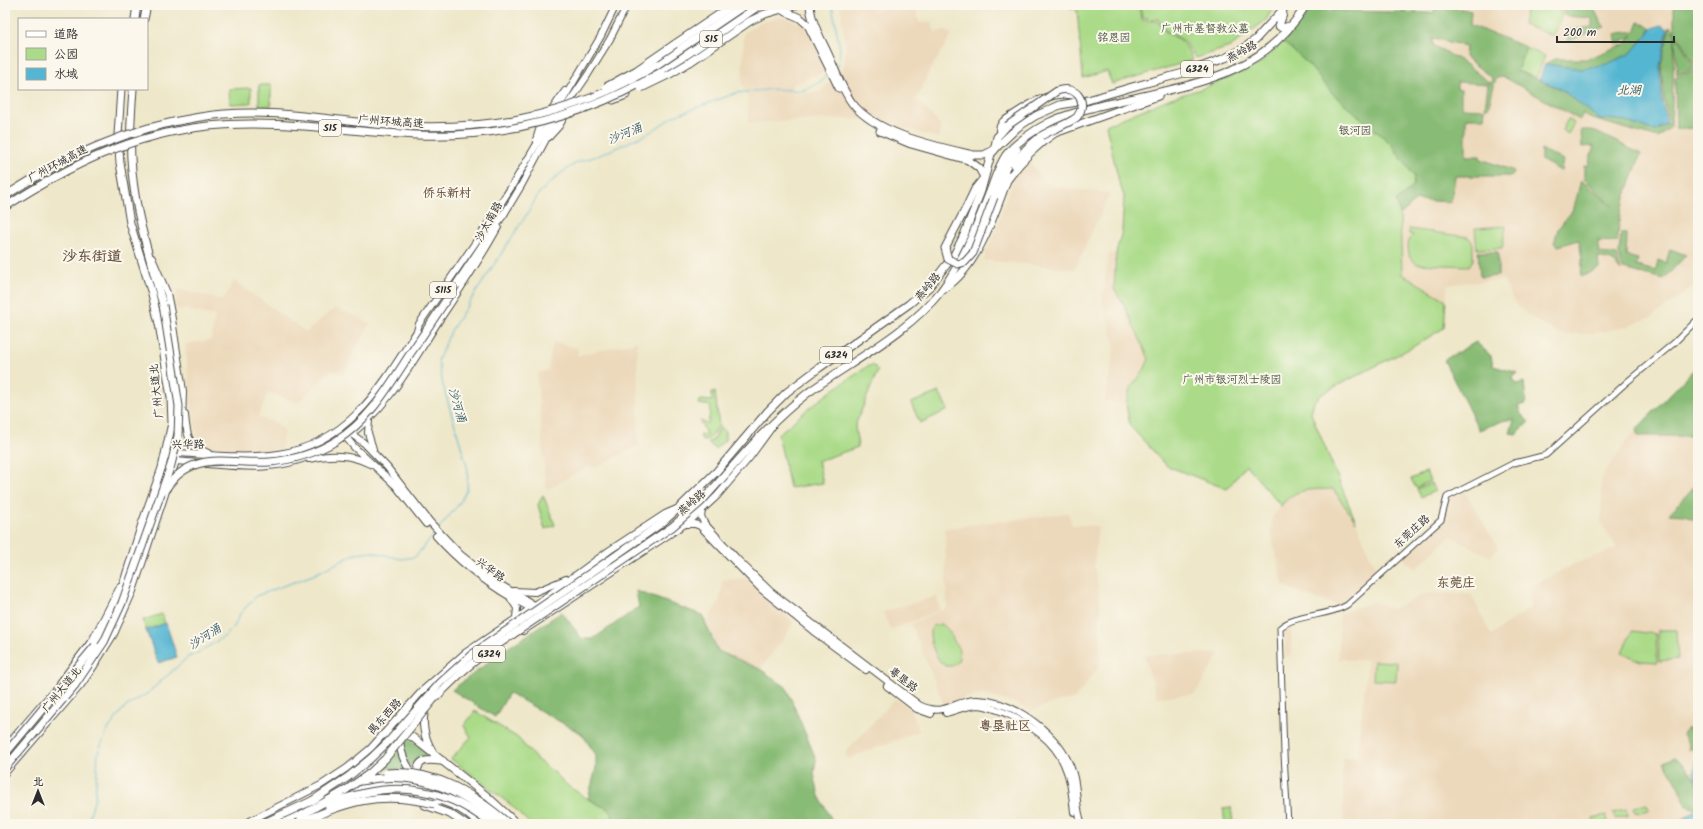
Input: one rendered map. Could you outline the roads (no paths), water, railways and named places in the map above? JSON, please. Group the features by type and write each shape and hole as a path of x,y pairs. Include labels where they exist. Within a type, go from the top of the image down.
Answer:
{"highway":[{"path":"134,18 137,5"},
{"path":"144,18 147,5"},
{"path":"557,110 580,101 637,70 733,5"},
{"name":"广州环城高速","path":"5,196 57,165 92,148 129,133 201,116 243,113 288,114 376,124 450,127 482,125 514,120 557,110 613,89 658,64 745,5"},
{"name":"广州环城高速","path":"5,207 39,185 87,159 148,137 207,126 259,124 418,135 459,135 530,126 573,114 624,92 661,72 760,5"},
{"path":"772,5 784,9 800,18 810,29 832,76 852,109 865,122 899,140 973,155 984,155 994,150 997,137 1007,126 1057,91 1067,88 1079,96 1081,108 1077,116 1041,136 1018,158 975,256 955,280 940,292"},
{"path":"573,114 626,95 670,74 750,21 765,14 796,5"},
{"name":"燕岭路","path":"775,422 809,392 905,326 940,292 956,270 968,247 1003,161 1011,150 1027,137 1041,127 1064,116 1112,102 1182,88 1220,76 1253,60 1273,46 1291,26 1306,5"},
{"path":"811,6 816,25 842,85 857,109 870,120 885,128 972,162 982,171 984,177 979,183 945,248 948,258 958,264 965,262 973,253 1009,160 1027,137"},
{"path":"1286,7 1279,26 1282,28 1291,26"},
{"name":"燕岭路","path":"312,801 348,777 383,748 430,692 471,655 662,523 717,471 779,400 814,372 914,301 929,287 950,260 961,240 973,213 994,150 1018,127 1035,116 1060,105 1088,100 1187,72 1225,58 1243,49 1256,39 1286,7"},
{"path":"765,14 781,13 800,18"},
{"path":"1008,179 1029,154 1055,133 1182,88"},
{"name":"广州大道北","path":"5,754 95,646 116,607 166,454 172,428 171,397 157,313 130,223 120,163 118,135 121,90"},
{"name":"广州大道北","path":"5,768 76,685 104,642 122,603 174,458 179,421 177,391 163,305 146,243 132,171 131,127 133,90"},
{"path":"1001,132 1000,127 1004,122 1044,97 1065,93 1088,100"},
{"path":"156,506 174,477 185,468 194,464 210,461 257,463 283,460 313,452 342,436 362,420 378,402 504,213"},
{"path":"299,814 346,790 370,773 385,759 433,700 473,662 672,527 701,502 756,440 775,422"},
{"path":"573,577 575,586 586,589"},
{"path":"430,700 424,714 423,728 424,736 433,752"},
{"path":"408,708 402,719 399,745 403,758 410,770 416,777 436,789 457,797 474,807 496,824"},
{"path":"384,735 400,733 407,734 433,752 488,797 517,824"},
{"path":"416,777 418,766 421,762 426,760 443,761"},
{"path":"262,824 342,787 369,777 388,773 422,775 443,781 469,793 509,824"},
{"path":"342,787 368,780 386,778 405,778 430,783 465,797 500,824"},
{"path":"284,824 322,802 348,792 375,785 407,784 436,789"},
{"path":"299,814 360,793 386,789 404,789 430,792 448,798 466,806 491,824"},
{"path":"322,802 339,803 360,796 396,791 418,793 474,807"},
{"path":"418,793 465,812 475,823"},
{"path":"360,796 373,800 401,801 431,806 450,814 465,824"},
{"path":"296,824 337,807 365,800 397,798 435,804 475,823"}],"main road":[{"name":"沙太南路","path":"341,429 363,408 388,375 420,324 499,206 535,145 540,127 562,95 572,84 606,26 616,5"},
{"name":"沙太南路","path":"349,436 370,418 390,394 485,249 545,141 559,126 576,97 581,85 612,35 627,5"},
{"name":"广州大道北","path":"5,773 76,691 91,671 108,643 133,591 176,461 183,400 180,372 167,293 146,243"},
{"path":"183,400 188,438 195,447 213,455"},
{"path":"370,418 368,433 369,443 376,455"},
{"name":"燕岭路","path":"552,612 686,524 702,511 717,496 750,457 775,422"},
{"name":"兴华路","path":"166,454 178,453 260,456 291,452 322,441 341,429 376,455 406,489 428,523"},
{"name":"兴华路","path":"166,454 176,461 263,468 286,465 301,460 325,450 349,436"},
{"name":"兴华路","path":"349,436 399,489 440,537 475,567 507,591 534,608 552,612"},
{"path":"301,460 328,455 344,455 362,460 377,467"},
{"path":"167,489 181,473 201,464"},
{"name":"燕岭路","path":"534,608 573,577 665,514 680,507"},
{"name":"粤垦路","path":"702,511 702,519 704,523 760,583 919,705 927,710 937,711 945,710 970,701 986,701 1008,708 1024,716 1046,732 1063,752 1073,772 1078,811 1082,824"},
{"name":"粤垦路","path":"686,524 695,524 700,526 746,575 773,600 917,709 924,713 939,714 972,705 983,705 997,709 1034,728 1053,746 1064,763 1070,779 1074,812 1078,824"},
{"path":"507,591 535,592 573,577"},
{"path":"59,684 93,639 125,579"},
{"path":"507,591 516,605 516,618"},
{"path":"422,706 471,659 533,616 534,608"},
{"name":"禺东西路","path":"244,824 334,777 359,759 384,735 423,690 452,663 516,618 534,608"},
{"name":"禺东西路","path":"274,824 299,814 357,776 380,756 422,706 491,652 552,612"},
{"name":"广州大道北","path":"5,760 53,704 59,684"},
{"path":"430,700 435,692"},
{"path":"258,816 262,824"}],"street":[{"name":"东莞庄路","path":"1288,824 1280,628 1287,622 1333,611 1347,605 1440,520 1447,497 1514,463 1546,455 1623,386 1674,343 1698,319"},
{"path":"5,747 59,684"}],"water":[{"name":"北湖","path":"1661,25 1668,29 1660,66 1662,102 1667,123 1656,131 1619,120 1599,119 1561,89 1539,80 1545,64 1581,69 1607,64 1631,53 1651,29"},
{"path":"166,623 177,657 158,663 146,630"},
{"path":"1698,755 1698,786 1694,774 1694,768 1696,756"},
{"path":"1698,799 1698,824 1678,824 1696,809"}],"waterway":[{"name":"沙河涌","path":"832,5 840,50 838,67"},
{"name":"沙河涌","path":"439,528 459,504 467,489 468,470 443,385 438,360 452,329 529,211 539,193 561,173 578,162 600,155 649,133 674,116 736,93 775,89 802,91 817,84 829,74"},
{"name":"沙河涌","path":"87,824 95,798 98,752 109,728 124,708 148,693 188,657 198,653 225,636 234,627 240,614 256,596 313,575 355,554 373,552 401,559 415,557 436,532"}],"district":[{"name":"侨乐新村","path":"447,193"},
{"name":"沙东街道","path":"92,257"},
{"name":"东莞庄","path":"1456,583"},
{"name":"粤垦社区","path":"1005,726"}],"park label":[{"name":"广州市基督教公墓","path":"1205,29"},
{"name":"铭恩园","path":"1114,38"},
{"name":"银河园","path":"1355,131"},
{"name":"广州市银河烈士陵园","path":"1232,380"}]}
